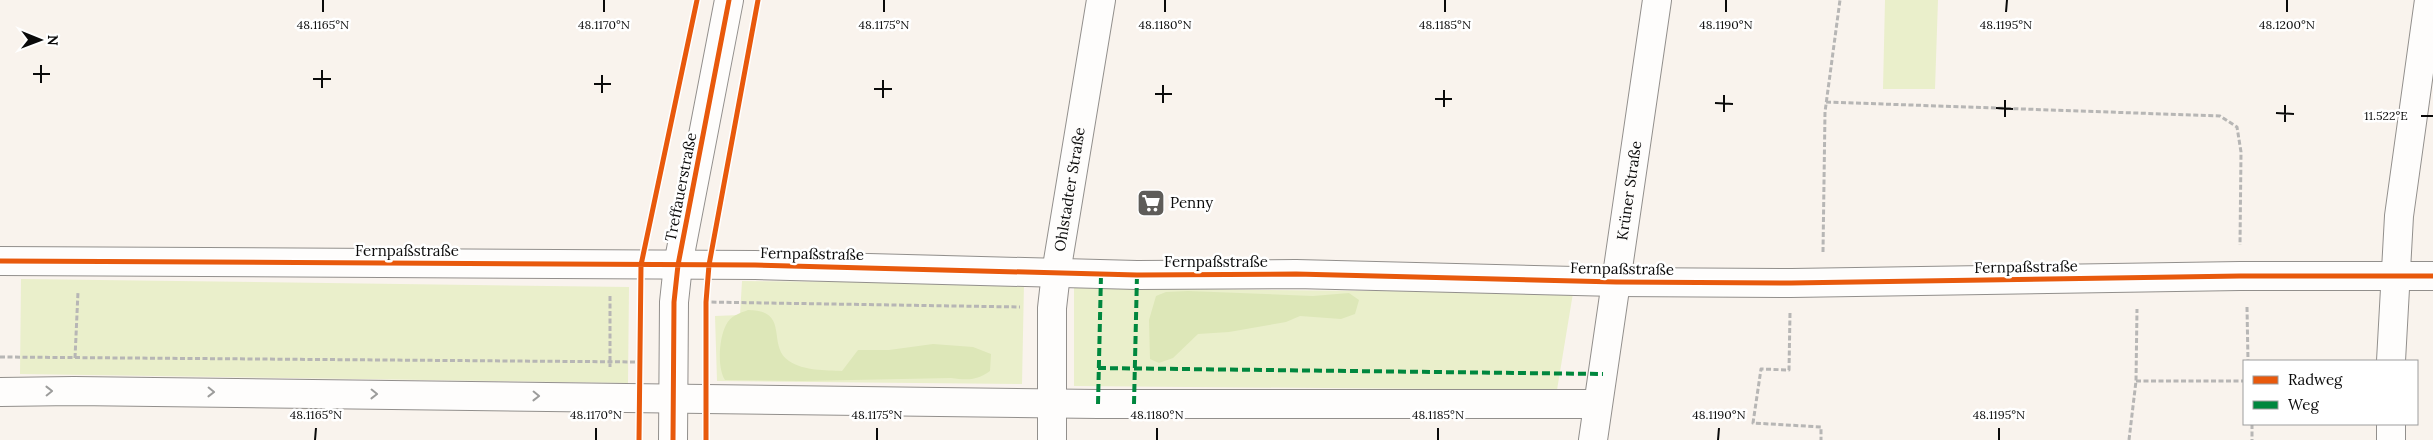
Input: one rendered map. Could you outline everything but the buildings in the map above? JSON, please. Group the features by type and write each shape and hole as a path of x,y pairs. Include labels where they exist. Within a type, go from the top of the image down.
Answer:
{"street":[{"name":"Treffauerstraße","path":"673,440 674,302 678,265 729,0"},
{"name":"Ohlstadter Straße","path":"1052,440 1052,308 1100,0"},
{"name":"Krüner Straße","path":"1592,440 1656,0"},
{"path":"2391,360 2399,216 2429,0"},
{"name":"Fernpaßstraße","path":"0,261 678,265 1137,275 1306,274 1616,282 1822,283 2396,274 2433,276"},
{"path":"0,392 74,391 1125,404 1597,404"},
{"path":"2390,440 2391,425"}],"path":[{"path":"1822,283 1826,102 1840,0"},
{"path":"1826,102 2220,116 2237,127 2241,152 2243,276 2248,360"},
{"path":"74,391 79,261"},
{"path":"609,266 611,397"},
{"path":"2130,440 2136,381 2137,278"},
{"path":"1791,283 1789,370 1761,369 1753,424 1821,427 1820,440"},
{"path":"674,302 1052,308"},
{"path":"0,357 610,361"},
{"path":"2136,381 2243,381"},
{"path":"2252,425 2252,440"}],"green space":[{"path":"1885,0 1938,0 1935,89 1883,89"},
{"path":"21,279 629,287 628,383 20,374"},
{"path":"742,281 1024,283 1022,384 717,381 715,316 740,315"},
{"path":"1074,288 1573,293 1557,390 1074,386"},
{"path":"1188,291 1313,296 1349,293 1359,300 1355,314 1341,319 1300,316 1286,322 1229,332 1198,334 1173,358 1159,363 1150,359 1149,320 1156,296 1166,292"},
{"path":"748,310 761,312 769,316 774,322 782,355 801,367 842,371 858,350 889,350 933,344 973,347 991,354 990,371 980,377 967,379 725,380 722,375 720,361 720,345 724,331 730,319"}],"marked path":[{"path":"1098,404 1101,275"},
{"path":"1134,404 1137,275"},
{"path":"1098,368 1603,374"}],"cycle path":[{"path":"639,440 641,265 697,0"},
{"path":"673,440 674,302 678,265 729,0"},
{"path":"706,440 706,302 709,265 758,0"},
{"path":"0,261 755,265 1137,275 1296,274 1616,282 1791,283 2240,276 2433,276"}],"place":[{"name":"Penny","path":"1151,203"}]}
